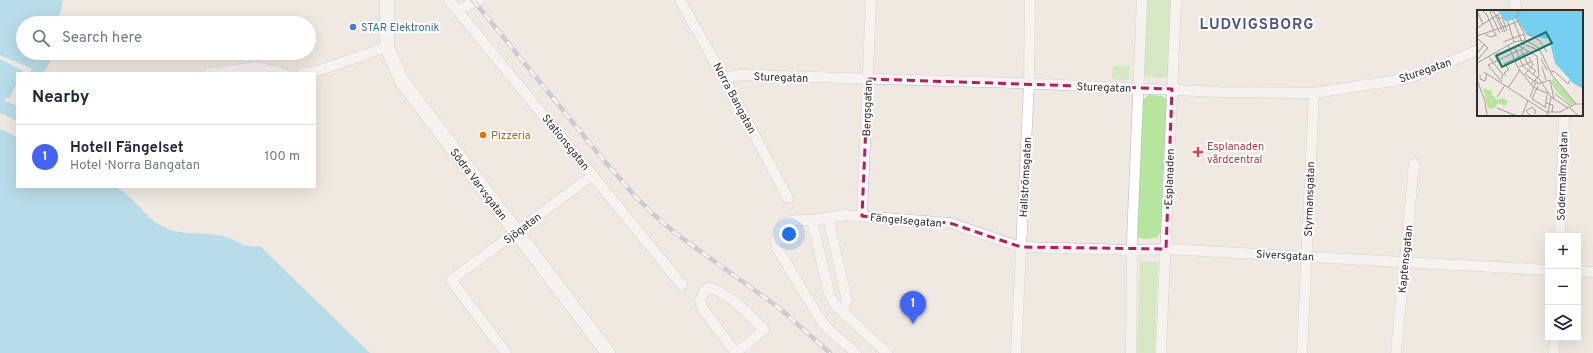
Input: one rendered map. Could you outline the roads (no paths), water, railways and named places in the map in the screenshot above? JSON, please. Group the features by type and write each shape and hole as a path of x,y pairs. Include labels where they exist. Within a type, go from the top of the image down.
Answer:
{"street":[{"name":"Södra Varvsgatan","path":"387,0 387,47 402,81 608,353"},
{"name":"Stationsgatan","path":"449,0 682,285"},
{"path":"458,10 479,0"},
{"name":"Norra Bangatan","path":"680,0 724,78 788,198"},
{"name":"Bergsgatan","path":"862,216 871,0"},
{"name":"Hallströmsgatan","path":"1016,353 1029,84 1030,0"},
{"path":"1131,353 1132,250 1142,0"},
{"name":"Esplanaden","path":"1161,353 1176,0"},
{"path":"1515,0 1516,10"},
{"path":"310,72 317,71 387,47"},
{"name":"Sturegatan","path":"724,78 741,75 1172,89 1220,92 1314,93 1415,76 1477,50"},
{"path":"217,72 257,67 279,72"},
{"name":"Styrmansgatan","path":"1302,353 1314,93"},
{"name":"Södermalmsgatan","path":"1560,233 1564,116"},
{"name":"Kaptensgatan","path":"1396,353 1414,164"},
{"name":"Sjögatan","path":"506,353 452,280 592,175"},
{"name":"Fängelsegatan","path":"856,353 827,328 777,248 776,240 778,230 782,225 795,220 812,220 845,215 950,223 1022,247"},
{"path":"828,218 847,300 843,311"},
{"path":"812,220 829,293 834,304 887,353"},
{"name":"Siversgatan","path":"1022,247 1132,250 1166,249 1545,270"},
{"path":"1581,272 1593,272"},
{"path":"710,288 722,294 743,309 764,329 736,352 703,309 700,301 704,291 710,288"},
{"path":"1554,353 1555,341"}],"water":[{"path":"0,0 63,0 60,16 16,16 16,60 51,60 45,72 30,72 32,69 0,55"},
{"path":"0,59 24,71 16,72 16,85 9,99 6,97 4,100 16,106 16,121 0,113"},
{"path":"0,129 16,137 16,188 118,188 154,221 168,229 223,236 246,245 255,247 260,246 370,353 0,353"}],"railway":[{"path":"473,0 601,157 652,213 675,233 778,307 830,353"}],"place":[{"name":"STAR Elektronik","path":"353,27"},
{"name":"Pizzeria","path":"483,135"},
{"name":"Esplanaden vårdcentral","path":"1198,152"},
{"name":"Hotell Fängelset","path":"913,324"}],"district":[{"name":"LUDVIGSBORG","path":"1257,24"}]}
